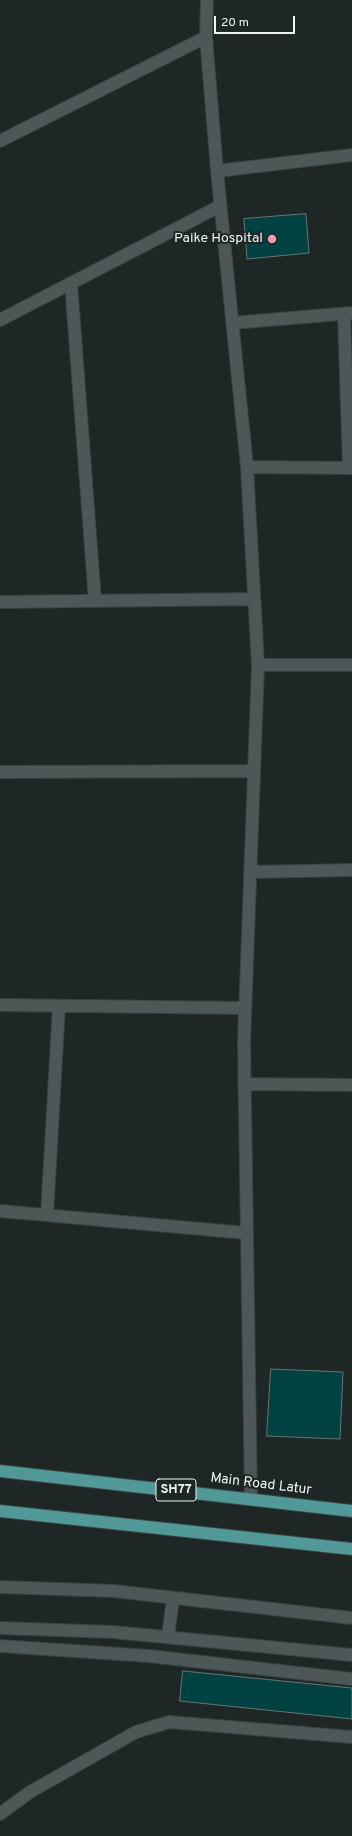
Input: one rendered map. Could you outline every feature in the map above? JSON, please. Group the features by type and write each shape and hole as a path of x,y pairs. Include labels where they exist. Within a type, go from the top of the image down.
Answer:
{"main road":[{"name":"Main Road Latur","path":"0,1471 352,1511"},
{"path":"0,1511 352,1549"}],"street":[{"path":"206,0 206,36 220,206 247,467 258,665 245,1008 244,1084 252,1499"},
{"path":"0,141 206,36"},
{"path":"217,171 352,155"},
{"path":"0,320 220,206"},
{"path":"71,283 95,601"},
{"path":"232,323 348,314 351,468 247,467"},
{"path":"0,602 254,599"},
{"path":"258,665 352,665"},
{"path":"0,772 254,771"},
{"path":"250,872 352,870"},
{"path":"0,1005 245,1008"},
{"path":"47,1215 59,1006"},
{"path":"244,1084 352,1085"},
{"path":"0,1211 246,1233"},
{"path":"0,1587 114,1591 352,1618"},
{"path":"168,1637 173,1598"},
{"path":"0,1628 113,1632 352,1654"},
{"path":"0,1646 149,1656 352,1679"},
{"path":"0,1814 30,1792 136,1732 169,1722 352,1737"}],"building":[{"path":"306,214 309,253 247,259 244,219"},
{"path":"271,1369 343,1372 340,1439 267,1436"},
{"path":"183,1671 352,1688 352,1719 180,1701"}],"place":[{"name":"Paike Hospital","path":"272,239"}]}
